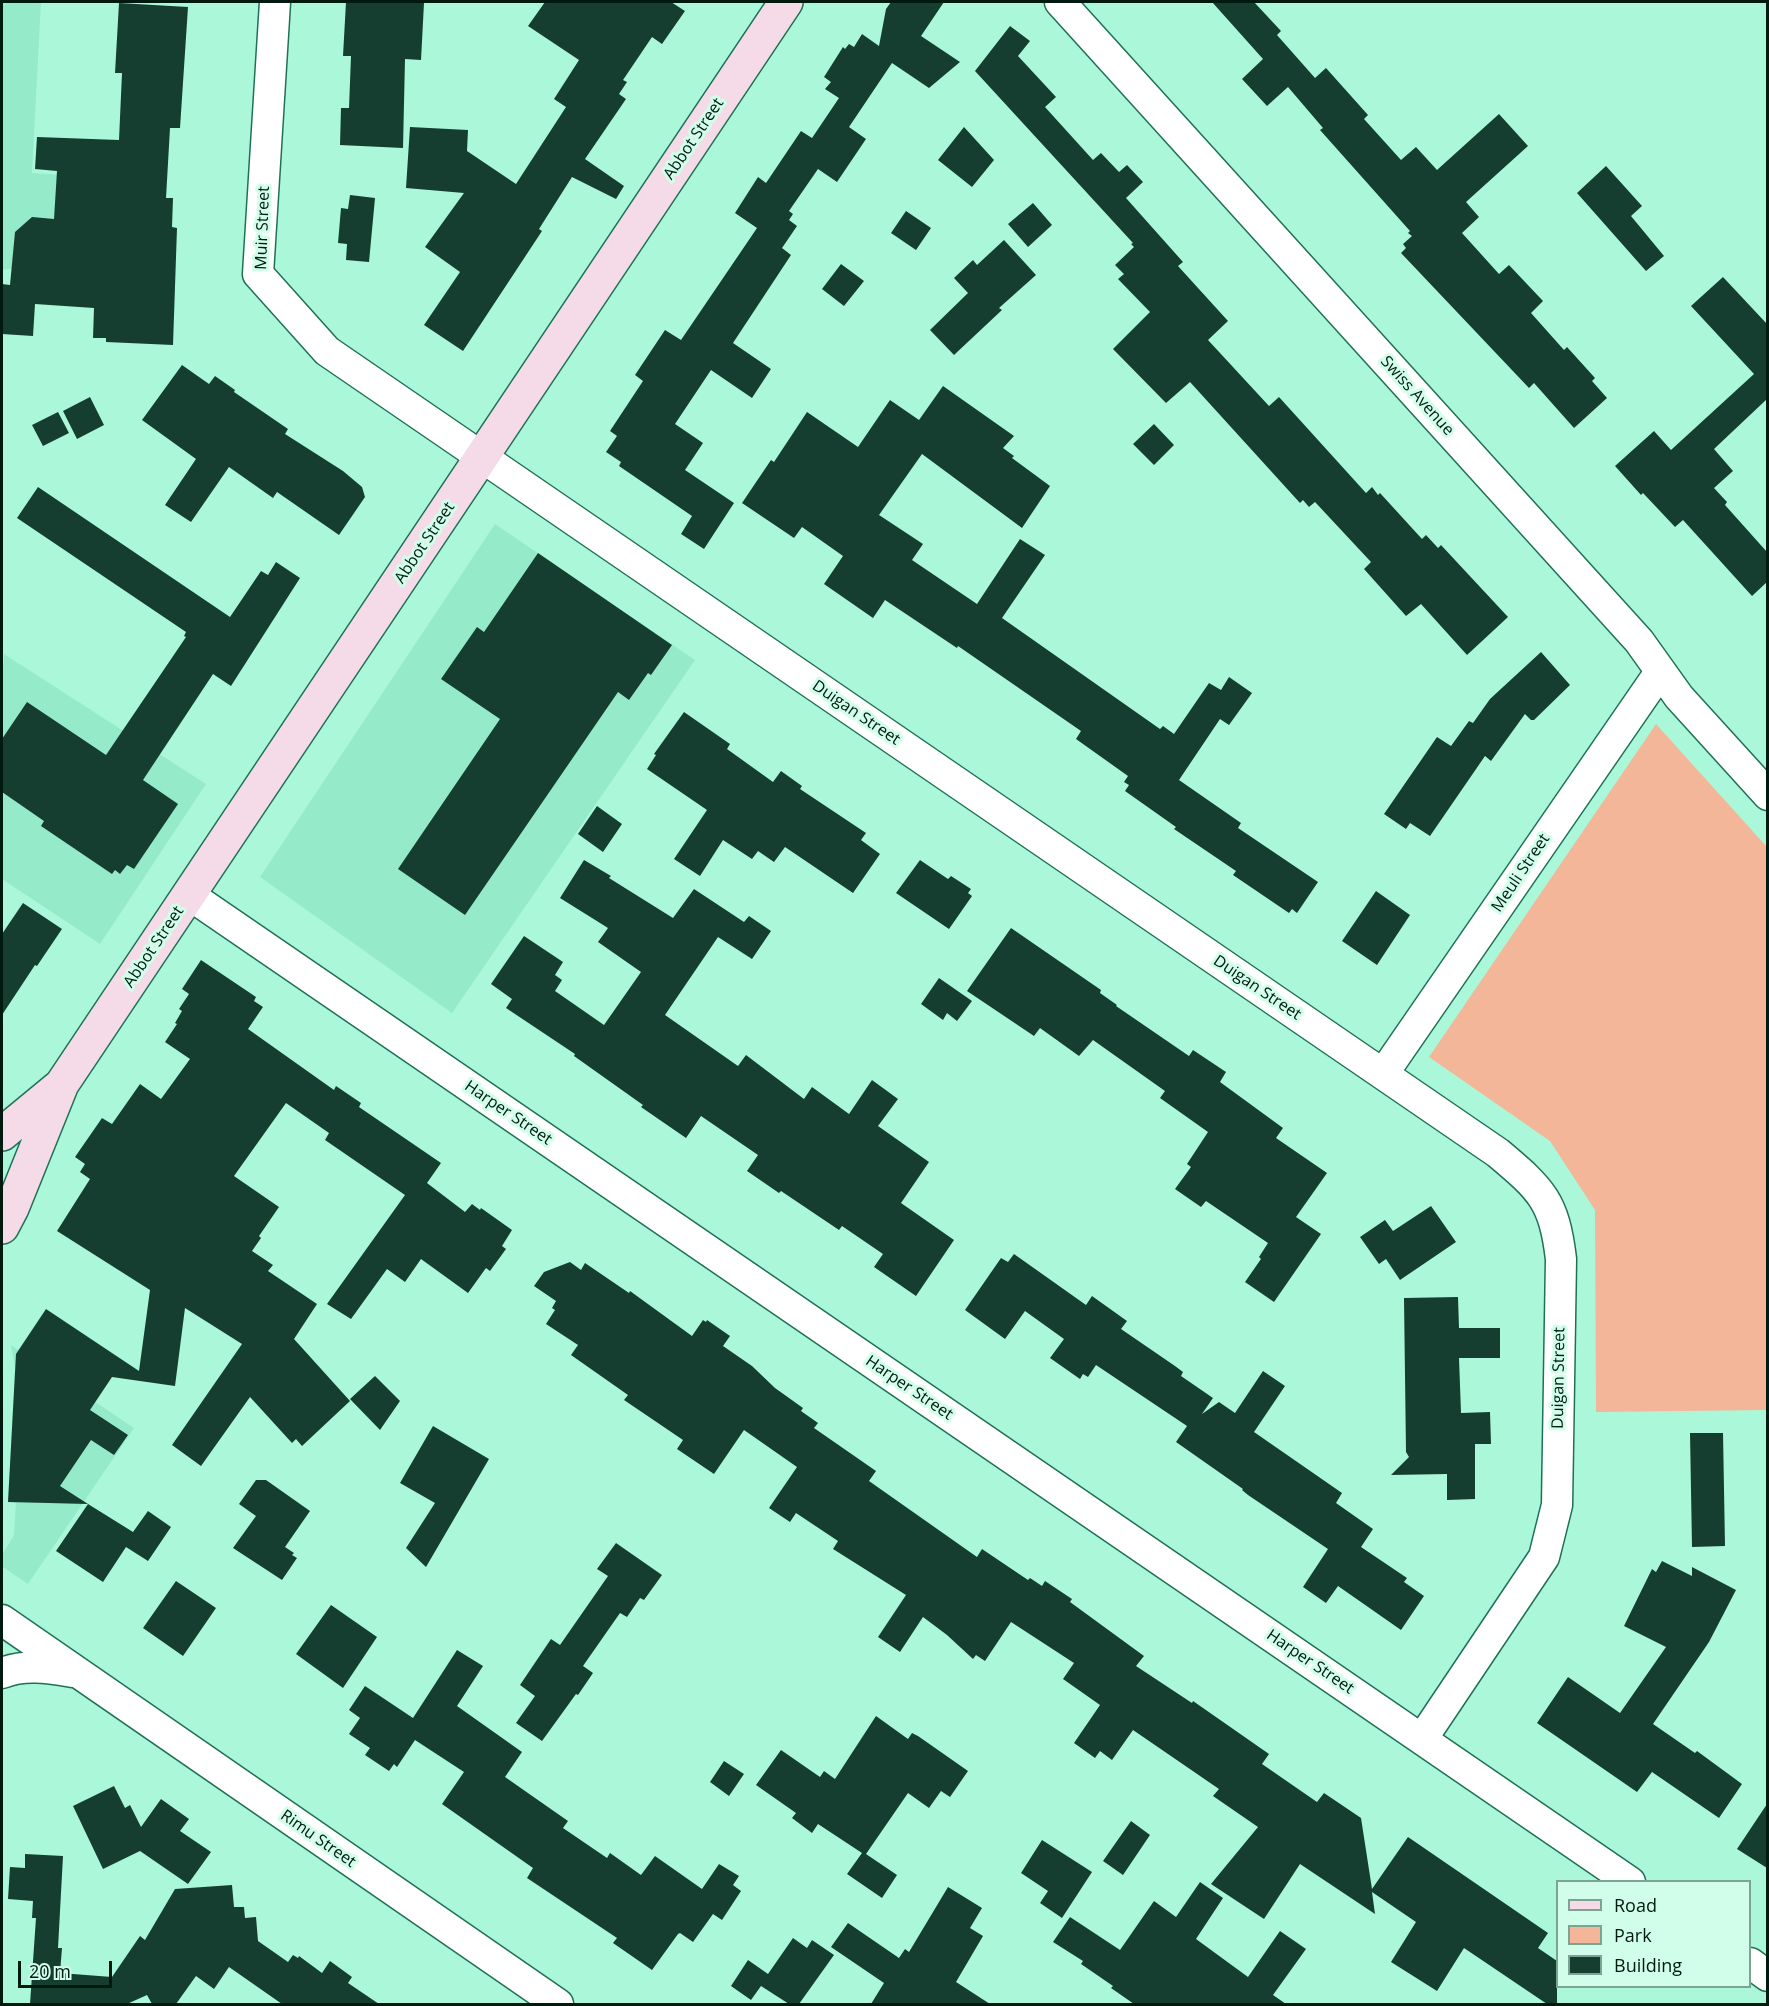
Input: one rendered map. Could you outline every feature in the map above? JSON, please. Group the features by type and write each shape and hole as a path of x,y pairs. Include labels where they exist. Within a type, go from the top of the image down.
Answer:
{"street":[{"name":"Muir Street","path":"275,2 258,274 327,351 482,457"},
{"name":"Abbot Street","path":"2,1227 12,1208 62,1084 786,2"},
{"name":"Swiss Avenue","path":"1060,2 1631,632 1679,697 1767,795"},
{"name":"Duigan Street","path":"482,457 1498,1154 1535,1186 1550,1206 1558,1230 1562,1259 1557,1505 1544,1557 1422,1739"},
{"name":"Meuli Street","path":"1383,1074 1660,672"},
{"name":"Harper Street","path":"188,894 1629,1880"},
{"name":"Abbot Street","path":"2,1134 62,1084"},
{"name":"Rimu Street","path":"2,1620 558,2004"},
{"name":"Rimu Street","path":"2,1673 16,1668 43,1668 79,1673"},
{"path":"1751,1964 1767,1976"}],"shaded area":[{"path":"2,2 41,2 32,173 63,175 60,219 26,267 2,270"},
{"path":"495,524 695,660 452,1013 260,877"},
{"path":"4,654 206,784 100,944 2,879"},
{"path":"11,1345 134,1428 28,1584 3,1567 2,1555 14,1535 16,1503 8,1502 15,1368"}],"green space":[{"path":"1656,724 1767,847 1767,1410 1596,1412 1595,1210 1550,1141 1429,1057"}],"building":[{"path":"346,2 424,3 421,60 405,59 403,148 340,145 341,108 349,108 351,56 343,56"},
{"path":"545,2 671,2 685,11 662,44 652,37 623,80 627,82 619,94 626,99 585,159 624,186 616,199 572,177 539,229 542,231 463,351 424,325 460,272 425,247 464,193 406,188 410,127 468,130 467,151 516,184 566,107 554,99 579,60 528,26"},
{"path":"891,2 944,2 921,36 960,62 929,88 892,63 849,127 866,139 837,182 818,169 789,211 793,214 789,220 797,226 782,248 791,255 733,343 771,369 752,398 711,370 675,424 703,443 685,470 734,503 704,549 681,534 692,516 619,466 621,462 606,452 617,436 610,431 643,381 635,375 665,330 681,340 757,228 735,213 758,177 766,183 801,131 812,138 839,98 825,89 831,82 824,77 843,47 845,49 849,44 854,47 862,34 879,46 886,9"},
{"path":"1212,2 1254,2 1281,31 1277,35 1315,78 1326,68 1368,115 1364,119 1401,160 1416,147 1437,170 1499,114 1528,146 1466,202 1479,217 1462,233 1499,274 1509,265 1543,301 1531,313 1564,350 1567,347 1595,378 1592,381 1607,398 1574,428 1534,383 1529,388 1401,253 1406,248 1403,244 1412,236 1408,233 1410,231 1320,130 1323,128 1288,87 1267,106 1242,79 1263,59"},
{"path":"119,3 188,7 180,128 170,128 166,198 173,198 172,227 177,228 173,345 106,342 106,338 93,338 94,308 35,304 33,336 2,334 2,284 10,285 15,232 32,217 54,219 57,171 35,169 37,137 119,140 122,73 115,73"},
{"path":"1010,26 1030,41 1018,56 1056,97 1045,107 1093,160 1101,153 1119,172 1127,165 1143,182 1126,198 1183,262 1178,266 1228,321 1208,340 1269,406 1279,397 1366,493 1372,487 1422,539 1426,535 1438,548 1441,545 1508,617 1467,655 1421,604 1406,616 1364,569 1371,562 1315,502 1309,507 1303,500 1300,503 1190,382 1166,403 1113,349 1150,312 1118,279 1124,274 1115,265 1134,247 1131,244 1133,243 975,71"},
{"path":"964,127 994,160 972,187 938,160"},
{"path":"1606,166 1642,206 1631,216 1664,256 1646,271 1577,193"},
{"path":"350,195 375,198 369,262 346,260 347,244 338,243 341,208 348,209"},
{"path":"1033,203 1052,225 1028,247 1008,224"},
{"path":"906,211 931,228 916,250 891,233"},
{"path":"1004,240 1036,275 999,308 1002,310 954,355 930,330 968,293 954,278 973,260 977,265"},
{"path":"841,264 864,281 844,306 822,289"},
{"path":"1723,277 1767,324 1767,399 1714,449 1733,471 1714,488 1727,502 1725,505 1767,552 1767,582 1752,596 1683,520 1675,527 1615,466 1654,431 1671,450 1754,374 1691,306"},
{"path":"182,365 209,384 215,376 288,429 285,434 343,471 362,487 365,497 339,535 277,492 273,498 229,467 191,522 165,505 196,459 142,420"},
{"path":"943,386 1014,436 1003,448 1014,456 1012,458 1050,486 1022,528 922,454 879,515 923,544 912,560 977,604 1020,539 1045,555 1002,618 1160,729 1163,726 1174,734 1209,683 1221,690 1229,677 1252,693 1229,725 1220,719 1179,780 1241,823 1238,828 1318,882 1297,913 1292,909 1289,913 1233,875 1236,871 1174,829 1176,827 1125,791 1129,785 1124,782 1128,776 1076,739 1081,731 958,646 957,648 885,600 873,618 824,584 843,556 802,527 794,538 742,503 771,460 774,462 807,412 858,447 890,400 919,420"},
{"path":"90,397 104,425 77,439 63,411"},
{"path":"58,412 69,433 43,446 32,425"},
{"path":"1154,424 1174,445 1154,465 1133,444"},
{"path":"38,487 230,617 261,571 268,575 276,562 300,578 231,686 213,674 143,780 178,804 134,869 127,865 120,874 115,870 112,874 41,826 44,821 2,792 2,739 27,702 106,755 186,637 184,636 186,632 17,518"},
{"path":"538,553 672,645 651,675 648,673 629,700 618,692 465,915 398,869 500,719 441,679 477,627 484,632"},
{"path":"1541,652 1570,685 1534,720 1525,714 1491,761 1485,756 1430,836 1410,823 1406,829 1384,814 1437,737 1451,746 1469,721 1473,723 1490,699"},
{"path":"684,712 730,744 727,749 773,782 781,771 802,786 800,789 866,833 861,840 880,854 853,893 785,847 774,862 758,851 752,859 723,840 700,876 674,859 707,810 647,769 656,755 654,754"},
{"path":"597,806 622,824 603,852 578,834"},
{"path":"584,860 673,918 694,889 744,922 749,916 771,931 752,959 718,937 665,1015 738,1066 746,1055 804,1099 812,1087 849,1114 872,1080 898,1099 878,1126 929,1162 901,1203 954,1240 916,1296 874,1267 883,1254 842,1226 839,1230 747,1171 758,1155 701,1116 686,1138 641,1107 643,1105 574,1056 575,1054 506,1008 512,999 491,984 524,936 563,962 555,975 562,980 555,991 604,1025 641,972 598,942 608,928 560,898"},
{"path":"920,860 948,879 951,876 971,889 968,893 972,896 949,929 896,893"},
{"path":"1376,891 1410,915 1377,965 1342,941"},
{"path":"23,903 62,929 2,1015 2,934"},
{"path":"1011,928 1101,990 1100,993 1116,1006 1189,1056 1193,1050 1226,1072 1220,1082 1283,1128 1276,1138 1327,1173 1296,1217 1321,1234 1274,1302 1245,1282 1261,1259 1259,1257 1268,1243 1206,1201 1201,1207 1175,1189 1191,1167 1187,1164 1208,1132 1160,1098 1165,1091 1093,1040 1079,1056 1040,1028 1034,1036 967,991"},
{"path":"201,960 256,997 254,1001 263,1007 248,1029 334,1090 336,1086 361,1103 359,1107 441,1163 427,1183 465,1212 472,1204 512,1230 502,1246 506,1249 490,1271 486,1268 468,1293 421,1259 405,1282 387,1269 351,1319 327,1304 405,1195 325,1140 329,1133 286,1103 234,1176 279,1207 259,1236 261,1238 252,1251 273,1265 268,1271 317,1304 294,1339 350,1401 302,1446 296,1439 292,1443 250,1397 201,1466 172,1445 242,1344 185,1308 175,1386 112,1377 90,1410 128,1435 114,1455 91,1440 60,1486 88,1504 8,1502 16,1354 46,1309 139,1371 150,1290 57,1231 90,1179 80,1172 85,1164 75,1157 102,1118 112,1124 140,1084 161,1099 190,1059 165,1042 177,1024 175,1023 182,1011 179,1009 189,994 182,989"},
{"path":"939,978 972,1001 957,1021 947,1013 943,1020 921,1004"},
{"path":"1431,1206 1456,1242 1400,1280 1386,1259 1379,1264 1360,1237 1385,1220 1393,1231"},
{"path":"1014,1254 1086,1305 1092,1296 1127,1321 1121,1329 1183,1372 1181,1376 1213,1398 1202,1414 1219,1402 1235,1413 1263,1371 1285,1386 1254,1432 1342,1493 1336,1503 1373,1529 1361,1547 1407,1578 1404,1582 1424,1596 1401,1630 1338,1586 1326,1603 1303,1587 1328,1549 1248,1495 1243,1489 1176,1442 1187,1426 1096,1365 1088,1377 1083,1374 1080,1379 1050,1358 1064,1339 1025,1311 1005,1339 965,1310 1001,1258 1008,1262"},
{"path":"570,1262 581,1270 585,1263 629,1293 630,1291 692,1336 703,1320 706,1322 707,1320 730,1336 723,1346 752,1366 775,1388 803,1408 801,1411 818,1423 814,1428 876,1471 869,1481 977,1557 982,1549 1028,1580 1030,1578 1042,1586 1045,1581 1072,1599 1070,1602 1144,1656 1136,1666 1192,1703 1193,1701 1269,1754 1262,1764 1317,1802 1324,1793 1361,1818 1372,1889 1408,1837 1548,1933 1538,1948 1556,1960 1557,2004 1547,2004 1464,1948 1437,1991 1391,1962 1416,1922 1372,1892 1375,1914 1300,1864 1264,1919 1211,1884 1258,1827 1213,1796 1219,1789 1133,1730 1112,1760 1100,1751 1095,1758 1074,1743 1100,1705 1063,1679 1074,1663 1011,1622 985,1661 976,1655 973,1659 923,1617 900,1652 878,1637 906,1595 833,1549 838,1541 796,1513 790,1522 769,1508 797,1467 744,1430 714,1474 677,1449 683,1440 624,1400 628,1395 571,1355 578,1345 546,1324 555,1310 552,1308 556,1301 534,1286 544,1272"},
{"path":"1458,1297 1459,1328 1500,1328 1500,1358 1459,1358 1461,1413 1490,1412 1491,1444 1475,1444 1475,1499 1447,1500 1447,1474 1391,1475 1409,1457 1406,1452 1404,1298"},
{"path":"375,1376 400,1401 380,1430 350,1399"},
{"path":"433,1426 489,1459 426,1567 406,1548 435,1503 400,1483"},
{"path":"1690,1433 1723,1433 1725,1546 1692,1547"},
{"path":"256,1480 266,1480 310,1511 285,1547 297,1558 282,1580 233,1548 256,1516 239,1504"},
{"path":"88,1504 133,1532 148,1511 171,1527 148,1561 126,1547 103,1582 56,1551"},
{"path":"616,1543 662,1575 644,1600 640,1598 627,1617 620,1613 583,1666 593,1673 542,1741 516,1723 535,1696 520,1685 551,1639 560,1645 608,1576 597,1569"},
{"path":"1662,1561 1692,1576 1692,1567 1736,1590 1709,1642 1653,1724 1695,1753 1697,1751 1742,1784 1719,1818 1652,1772 1637,1792 1537,1723 1568,1677 1620,1713 1666,1647 1624,1626 1652,1569 1656,1572"},
{"path":"176,1581 216,1608 183,1656 143,1628"},
{"path":"331,1605 377,1637 343,1688 296,1654"},
{"path":"457,1650 483,1666 457,1706 522,1752 505,1777 568,1821 563,1828 607,1858 610,1853 641,1875 655,1856 702,1889 719,1864 739,1876 733,1885 741,1891 722,1920 713,1914 693,1942 680,1933 678,1934 652,1970 613,1943 617,1938 527,1878 533,1868 442,1804 464,1772 415,1740 397,1767 394,1764 389,1771 365,1755 370,1748 349,1734 360,1718 349,1710 365,1686 413,1718"},
{"path":"876,1716 908,1739 912,1733 918,1736 968,1771 950,1797 941,1791 929,1808 908,1793 866,1854 897,1875 882,1898 847,1874 862,1853 818,1824 812,1833 792,1818 796,1813 756,1785 781,1750 820,1777 824,1771 835,1779"},
{"path":"724,1761 744,1774 729,1796 710,1782"},
{"path":"114,1786 125,1808 130,1805 141,1827 161,1799 189,1819 180,1831 211,1852 188,1884 140,1851 103,1869 73,1806"},
{"path":"1767,1804 1767,1868 1737,1849"},
{"path":"1131,1821 1150,1835 1123,1875 1103,1861"},
{"path":"1042,1840 1092,1872 1062,1918 1040,1903 1048,1891 1021,1873"},
{"path":"25,1854 63,1856 58,1948 62,1948 60,1973 112,1977 140,1936 145,1940 175,1889 232,1885 234,1907 244,1907 245,1918 256,1917 258,1941 288,1962 293,1955 298,1958 299,1956 322,1973 330,1961 352,1977 348,1983 379,2004 282,2004 229,1967 214,1989 196,1976 176,2004 152,2004 147,1995 127,2004 30,2004 36,1918 32,1918 33,1901 8,1899 10,1867 25,1868"},
{"path":"1200,1882 1223,1898 1196,1939 1248,1977 1280,1931 1306,1949 1273,1995 1286,2004 1134,2004 1081,1964 1083,1961 1053,1942 1070,1917 1120,1950 1154,1901 1176,1917"},
{"path":"948,1887 982,1908 970,1928 983,1936 956,1982 990,2004 871,2004 884,1983 831,1947 848,1923 899,1958 905,1949 909,1952"},
{"path":"793,1938 807,1948 812,1940 834,1955 799,2004 789,2004 761,1986 751,2000 731,1986 748,1960 768,1974"}]}
